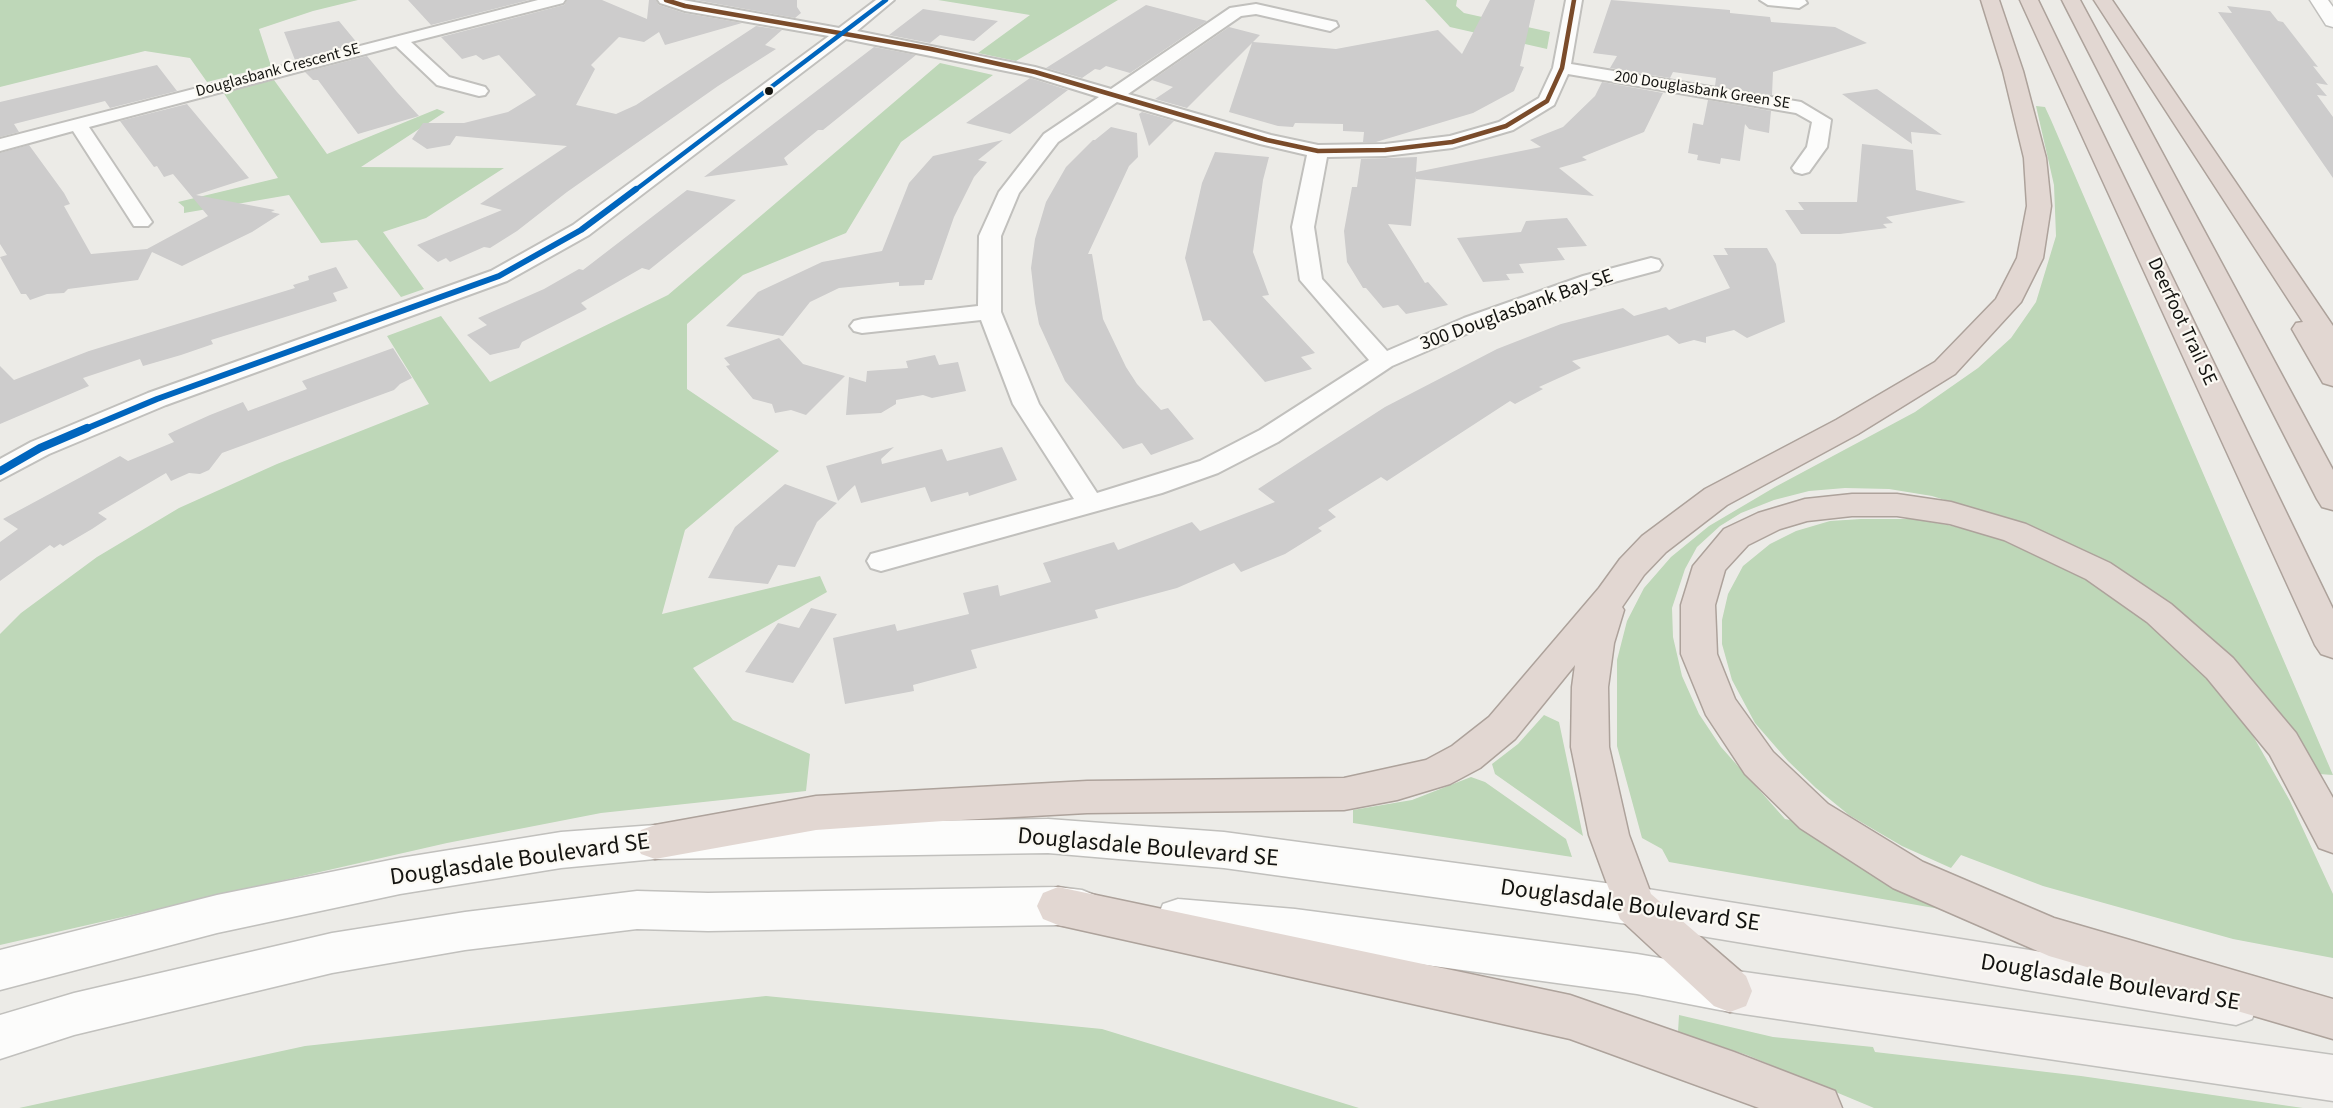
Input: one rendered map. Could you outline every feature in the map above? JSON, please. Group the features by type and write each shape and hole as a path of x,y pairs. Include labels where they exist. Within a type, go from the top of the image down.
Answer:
{"highway":[{"path":"655,842 816,813 851,810 1087,797 1344,794 1397,784 1436,773 1483,745 1502,728 1611,597 1632,567 1685,519 1716,497 1847,427 1945,368 2008,302 2030,258 2039,206 2035,158 2013,71 1990,0"},
{"name":"Deerfoot Trail SE","path":"2029,0 2333,645"},
{"path":"2071,0 2333,499"},
{"path":"2103,0 2236,204 2333,346"},
{"path":"2236,204 2333,377"},
{"path":"2331,1019 2049,936 1908,875 1814,816 1759,763 1719,705 1699,654 1698,605 1710,566 1736,537 1769,521 1805,510 1852,505 1897,505 1929,510 2015,532 2098,571 2159,613 2220,668 2283,744 2333,836"},
{"path":"1611,597 1596,643 1590,687 1590,747 1609,835 1635,906 1730,991"},
{"path":"1058,906 1570,1017 1734,1075 1818,1108"}],"main road":[{"name":"Douglasdale Boulevard SE","path":"1635,906 2076,980 2331,1019"},
{"path":"1730,991 2333,1078"}],"street":[{"name":"Douglasbank Crescent SE","path":"0,145 557,0"},
{"path":"666,0 685,6 1012,66 1267,140 1318,152 1386,150 1452,142 1506,126 1547,101 1562,68 1574,0"},
{"path":"0,471 40,448 158,399 499,276 580,230 886,0"},
{"path":"1768,0 1798,3"},
{"path":"1090,503 1026,404 989,312 990,236 1009,192 1051,138 1112,94 1236,12 1256,9 1330,26"},
{"path":"399,40 443,81 479,91"},
{"name":"200 Douglasbank Green SE","path":"1562,68 1801,108 1822,120 1817,147 1802,168"},
{"path":"78,124 141,222"},
{"path":"1318,152 1303,227 1311,280 1383,361"},
{"name":"300 Douglasbank Bay SE","path":"881,561 1152,487 1209,467 1269,436 1383,361 1473,322 1591,281 1651,265"},
{"path":"862,326 989,312"},
{"name":"Douglasdale Boulevard SE","path":"0,970 217,914 400,876 561,850 655,842 1048,836 1224,850 1635,906"},
{"path":"0,1037 74,1014 320,956 465,930 636,910 708,912 1058,906 1295,928 1637,974 1730,991"}],"green space":[{"path":"0,0 358,0 313,11 259,29 271,66 207,82 190,58 145,51 0,87"},
{"path":"938,0 1118,0 1016,61 978,53 1030,15"},
{"path":"1425,0 1457,0 1456,6 1464,13 1550,32 1547,49 1450,27"},
{"path":"940,63 993,75 901,142 846,233 743,275 687,324 687,389 779,451 685,530 662,614 820,576 827,592 693,668 733,720 810,754 806,791 601,813 447,843 0,945 0,634 21,613 97,557 179,508 277,464 429,404 387,336 441,316 490,382 668,295"},
{"path":"274,80 327,154 437,109 445,112 361,167 504,168 426,218 383,232 424,289 401,297 357,240 321,243 289,195 184,213 184,207 178,202 278,178 223,92"},
{"path":"2036,106 2045,107 2051,120 2333,775 2319,774 2105,562 2037,529 1932,496 1889,489 1845,488 1809,491 1774,500 1741,513 1720,526 1697,547 1685,569 1672,608 1673,637 1682,676 1699,714 1721,747 1785,819 1800,822 1942,903 1940,909 1669,862 1662,849 1642,838 1617,746 1617,660 1627,621 1644,588 1671,557 1709,526 1775,487 1915,412 1978,368 2011,338 2036,302 2056,236 2054,185"},
{"path":"1912,519 1995,537 2043,555 2104,589 2153,624 2196,665 2248,727 2290,801 2333,894 2333,958 2233,939 2043,886 1961,855 1951,868 1902,846 1849,815 1816,788 1788,761 1755,723 1732,680 1722,644 1722,620 1728,594 1743,566 1770,544 1796,531 1830,521"},
{"path":"1544,715 1559,722 1583,836 1495,774 1492,764 1518,744"},
{"path":"1471,777 1485,782 1566,839 1572,857 1353,823 1353,810 1412,800"},
{"path":"766,996 1102,1029 1359,1108 19,1108 305,1046"},
{"path":"1679,1015 1773,1037 1873,1047 1875,1052 2081,1076 2303,1108 1874,1108 1747,1055 1678,1032"}],"building":[{"path":"408,0 529,0 431,25"},
{"path":"567,0 602,0 647,19 649,0 656,0 659,5 684,13 742,23 665,45 659,32 644,42 619,37 591,65 595,69 576,105 616,114 636,105 756,26 782,30 765,45 776,49 718,86 567,192 517,231 490,248 484,247 450,262 446,258 438,262 417,245 502,210 480,204 567,146 456,136 450,145 427,149 412,139 423,123 464,123 508,112 536,95 499,55 483,60 476,55 462,59 441,37 564,5"},
{"path":"696,0 797,0 797,7 801,13 795,18"},
{"path":"1490,0 1535,0 1520,66 1524,67 1514,91 1473,113 1376,142 1363,142 1364,132 1343,131 1343,124 1295,123 1293,127 1278,126 1229,112 1252,43 1187,108 1155,99 1173,87 1152,80 1229,27 1260,35 1253,42 1336,49 1438,30 1462,54"},
{"path":"1611,0 1730,10 1730,13 1770,17 1771,22 1835,27 1867,43 1773,72 1772,95 1715,86 1716,78 1673,72 1670,78 1610,68 1617,56 1593,53"},
{"path":"1146,5 1207,21 1130,73 1106,66 1100,70 1095,69 1082,78 1046,68"},
{"path":"2227,6 2270,11 2278,21 2283,22 2318,67 2313,66 2328,85 2316,83 2327,96 2317,95 2333,117 2333,178 2218,12 2232,13"},
{"path":"923,9 998,21 974,41 940,35 930,43 889,35"},
{"path":"339,21 358,44 295,60 284,32"},
{"path":"874,47 916,55 823,130 818,130 784,158 788,165 704,177"},
{"path":"367,56 419,116 358,134 318,80 313,80 305,72"},
{"path":"157,65 177,91 110,108 105,101 14,124 19,132 0,137 0,102"},
{"path":"1030,78 1068,90 1010,134 966,123"},
{"path":"1602,82 1663,93 1644,132 1582,157 1587,160 1559,168 1594,196 1416,179 1416,176 1411,226 1388,224 1425,283 1428,282 1448,305 1406,314 1398,305 1383,308 1366,288 1363,288 1347,262 1344,231 1352,187 1357,187 1361,159 1417,157 1416,172 1541,147 1530,140 1563,127 1595,96"},
{"path":"1877,89 1942,135 1911,132 1912,144 1842,94"},
{"path":"1708,100 1771,111 1769,133 1749,129 1745,124 1740,161 1721,158 1720,164 1697,160 1698,155 1688,153 1693,123 1703,125"},
{"path":"187,104 249,178 196,195 275,210 271,212 280,214 252,232 182,266 152,252 138,280 68,289 64,293 47,294 30,300 26,294 21,294 0,257 7,255 0,244 0,153 29,145 64,193 70,204 64,206 91,254 147,249 208,216 173,174 164,177 157,166 154,167 120,121"},
{"path":"1142,112 1174,121 1149,146 1139,114"},
{"path":"1111,127 1137,133 1138,157 1129,166 1088,254 1092,254 1103,319 1126,367 1137,384 1161,410 1168,408 1194,439 1151,455 1142,443 1123,449 1065,381 1039,324 1035,303 1031,268 1035,239 1046,202 1066,167 1093,140"},
{"path":"1003,140 978,160 987,162 974,177 954,217 932,280 925,280 924,285 899,286 899,282 839,288 810,302 783,336 726,326 758,292 822,262 882,251 909,183 933,156"},
{"path":"1862,144 1913,150 1916,190 1966,202 1886,217 1893,223 1883,224 1887,228 1840,234 1801,234 1785,210 1804,210 1798,202 1857,202"},
{"path":"1215,152 1269,157 1263,180 1253,252 1269,295 1262,296 1315,353 1301,357 1312,369 1265,382 1210,320 1203,321 1185,258 1202,183"},
{"path":"687,190 736,200 649,270 642,268 581,303 587,309 522,342 519,348 490,355 467,335 487,325 478,318 544,289 579,269 583,270"},
{"path":"1567,218 1587,246 1557,248 1565,260 1519,264 1524,273 1506,274 1510,280 1483,282 1457,238 1521,232 1526,221"},
{"path":"1724,248 1767,248 1776,264 1785,322 1747,338 1734,330 1706,337 1706,343 1694,340 1679,344 1668,335 1572,361 1581,368 1539,387 1543,389 1515,404 1510,401 1387,481 1381,477 1328,510 1336,517 1318,528 1322,531 1285,554 1241,572 1234,563 1177,588 1095,610 1098,618 971,650 977,668 913,685 914,691 845,704 833,638 895,624 897,631 969,614 963,593 998,585 1000,596 1051,582 1043,563 1114,542 1118,550 1192,522 1200,531 1275,502 1258,489 1385,407 1497,349 1561,324 1623,308 1634,316 1666,307 1669,310 1730,288 1713,255 1728,255"},
{"path":"336,267 348,288 333,293 337,301 211,340 213,344 181,355 143,366 140,359 83,378 89,386 0,424 0,366 14,380 89,351 295,288 293,285 309,280 308,276"},
{"path":"779,338 803,364 845,376 806,415 791,410 775,413 772,404 753,399 726,366 730,365 724,358"},
{"path":"393,348 412,378 394,390 222,453 209,470 200,474 189,473 171,481 166,473 98,513 107,519 92,529 63,546 60,544 54,548 50,545 0,581 0,542 18,529 3,519 120,456 128,461 174,442 168,434 210,415 243,402 248,411 307,389 302,381"},
{"path":"935,355 939,365 958,362 966,391 932,398 923,395 896,400 896,404 881,413 846,415 849,377 866,382 867,371 908,368 906,361"},
{"path":"894,447 881,459 882,464 942,449 947,461 1002,447 1017,480 969,496 968,492 931,502 925,487 861,503 855,485 838,501 826,466"},
{"path":"785,484 837,503 817,522 795,567 778,565 768,584 708,578 735,527"},
{"path":"811,608 837,614 793,683 745,672 778,623 799,628"}],"transit line":[{"path":"666,0 685,6 931,49 1035,72 1267,140 1318,151 1385,150 1452,142 1506,126 1547,101 1562,68 1574,0"},
{"path":"0,471 40,448 157,399 499,276 581,230 760,98 886,0"}]}
